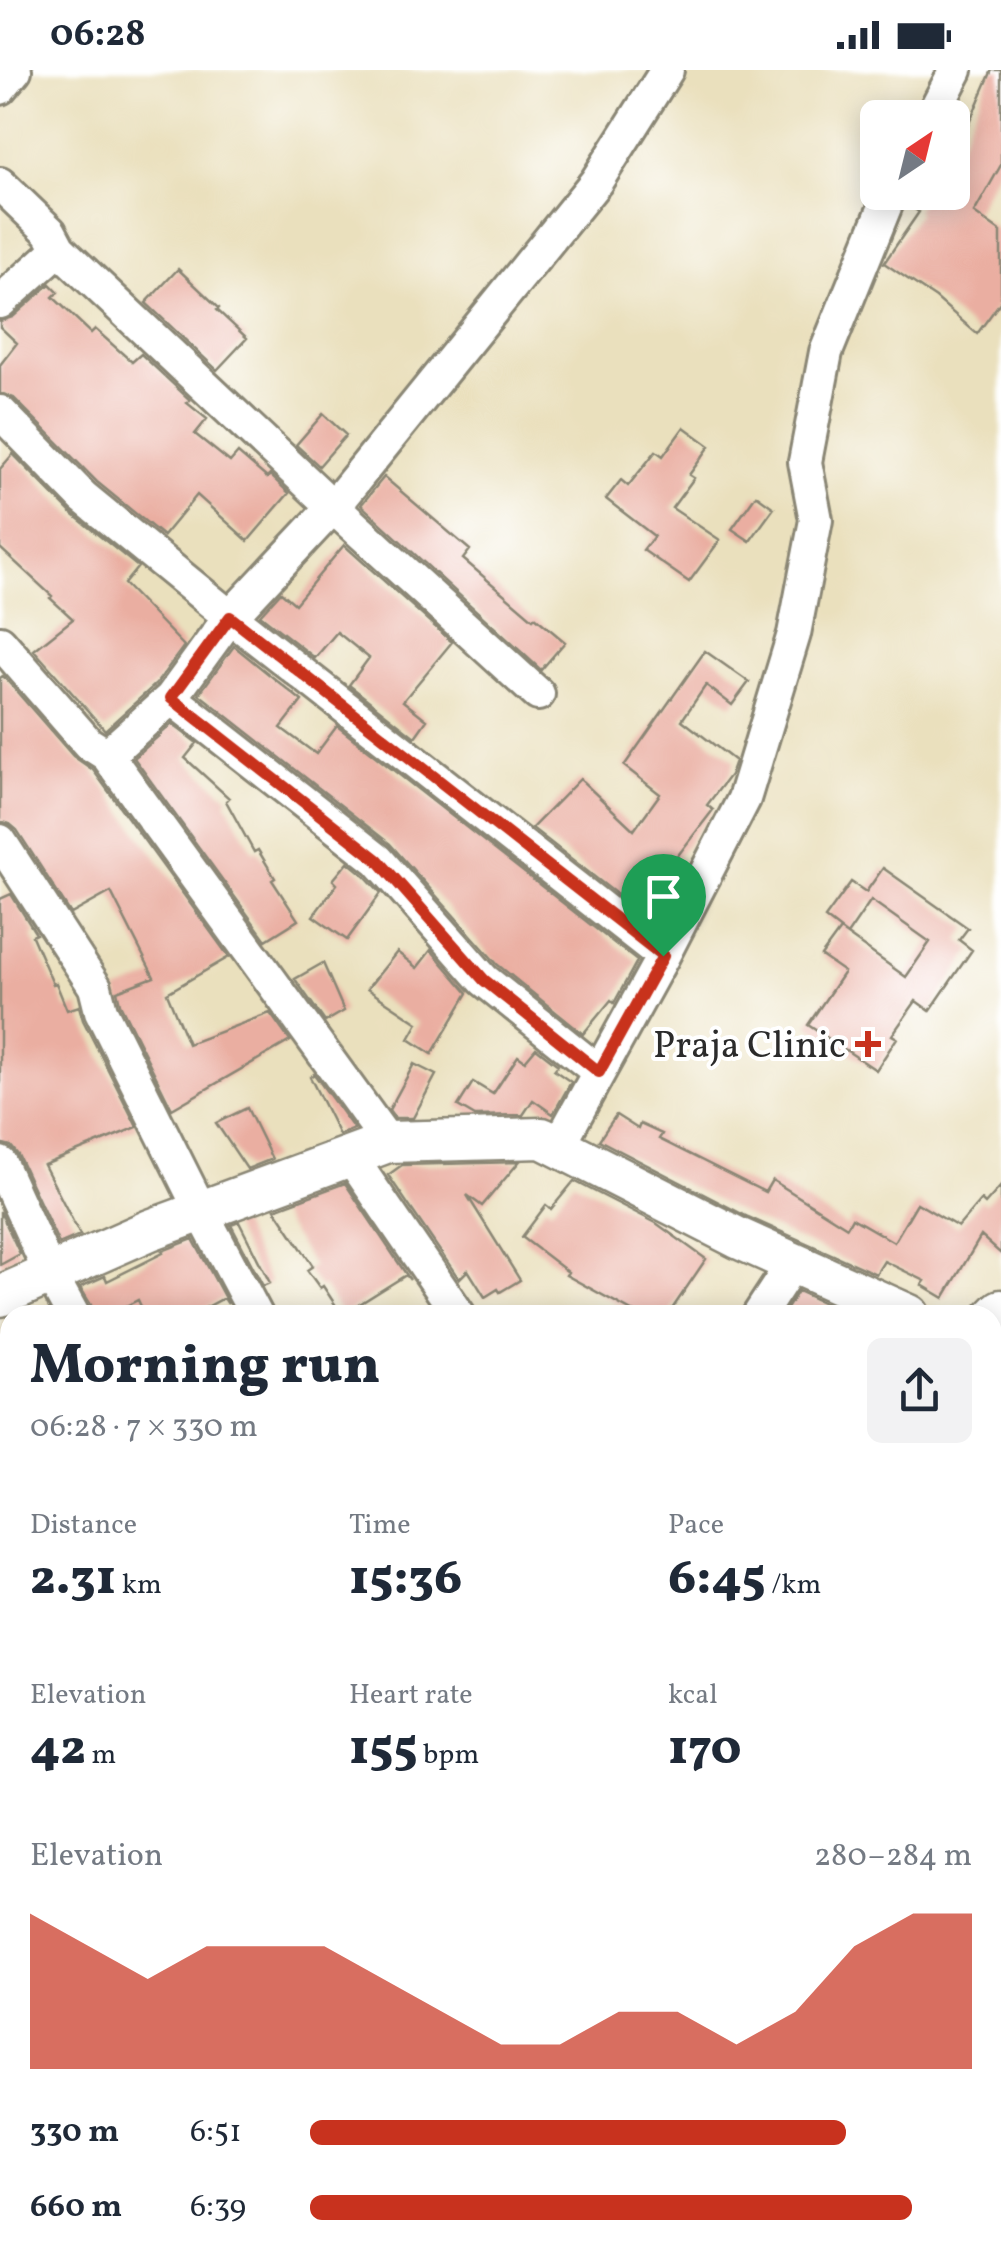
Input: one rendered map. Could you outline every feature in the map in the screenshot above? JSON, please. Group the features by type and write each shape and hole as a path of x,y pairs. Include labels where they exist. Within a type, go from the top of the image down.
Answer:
{"street":[{"path":"0,88 15,70"},
{"path":"107,756 171,698 230,617 334,507 596,182 667,70"},
{"path":"940,100 956,70"},
{"path":"0,184 50,232 58,249 538,694"},
{"path":"558,1145 744,800 794,634 816,520 805,462 826,352 884,210"},
{"path":"0,302 58,249"},
{"path":"0,412 83,497 663,956"},
{"path":"0,642 88,743 107,756 388,1142"},
{"path":"171,698 378,860 484,980 599,1072"},
{"path":"0,840 95,986 101,1010 251,1305"},
{"path":"0,1296 201,1211 388,1142 542,1138 738,1238 887,1305"},
{"path":"350,1156 452,1305"},
{"path":"0,1163 67,1305"},
{"path":"766,1305 793,1263"}],"building":[{"path":"992,70 1001,70 1001,165 974,213 1001,232 1001,301 977,334 936,298 884,263 919,212 916,210 970,210 970,121"},
{"path":"178,269 247,338 217,370 146,303"},
{"path":"50,284 58,292 53,297 91,333 95,329 132,362 141,354 190,400 187,403 207,419 195,434 230,462 238,453 289,493 248,541 197,495 163,536 97,482 14,398 0,393 0,365 17,343 0,327 0,321 13,317"},
{"path":"323,414 346,435 319,466 296,445"},
{"path":"684,427 710,446 689,475 694,478 672,508 720,540 689,582 643,550 654,536 606,499 621,480 628,486 656,451 663,456"},
{"path":"13,454 70,512 138,567 124,584 184,646 156,684 105,730 34,650 73,619 0,548 0,469"},
{"path":"384,477 470,550 463,559 565,642 541,670 361,505"},
{"path":"756,495 774,508 750,541 732,529"},
{"path":"344,545 452,642 403,701 427,720 415,737 349,685 369,658 337,632 315,658 260,615 281,592 295,604"},
{"path":"234,646 302,701 281,728 316,754 337,726 637,961 614,1003 611,1000 583,1034 498,965 390,844 199,694"},
{"path":"705,651 749,682 732,705 706,685 682,720 735,761 730,775 707,805 713,810 645,898 664,911 656,925 532,828 580,779 634,830 660,794 624,766"},
{"path":"3,676 73,756 93,770 229,957 167,993 188,1044 270,1013 290,1041 172,1109 120,1004 117,991 154,977 111,892 71,914 17,830 0,821"},
{"path":"172,724 197,743 185,758 229,798 226,801 254,852 258,850 298,920 266,940 134,758"},
{"path":"348,862 381,893 347,940 313,916"},
{"path":"883,868 968,928 959,940 972,950 930,1011 916,1001 892,1035 897,1038 876,1070 808,1025 844,972 821,956 840,930 847,935 825,918 851,882 866,892","holes":["871,900 930,942 906,977 847,935"]},
{"path":"11,894 36,934 32,936 67,1010 79,1006 137,1127 44,1165 80,1235 59,1244 18,1155 11,1146 0,1143 0,899"},
{"path":"431,950 468,993 432,1054 409,1039 418,1023 367,989 397,952 417,968"},
{"path":"323,963 344,1011 325,1022 295,979"},
{"path":"536,1048 558,1065 554,1070 571,1082 553,1114 533,1100 523,1115 475,1116 458,1106 473,1082 493,1094 518,1056 525,1061"},
{"path":"414,1064 436,1075 413,1118 395,1118 389,1110"},
{"path":"314,1074 354,1129 339,1135 310,1077"},
{"path":"247,1108 272,1159 247,1169 216,1123"},
{"path":"616,1115 638,1129 640,1124 662,1134 659,1139 765,1192 772,1180 847,1227 852,1218 894,1242 917,1203 958,1227 981,1200 985,1204 1001,1186 1001,1254 981,1236 944,1298 922,1285 925,1281 884,1261 876,1274 748,1217 599,1140"},
{"path":"519,1162 482,1206 467,1195 520,1280 485,1297 468,1270 459,1279 388,1175 402,1165"},
{"path":"574,1181 656,1223 706,1259 675,1305 621,1305 566,1275 568,1272 522,1237 546,1205 551,1209"},
{"path":"345,1183 410,1280 406,1275 358,1305 335,1305 307,1270 313,1266 275,1209"},
{"path":"0,1211 20,1254 0,1265"},
{"path":"239,1222 270,1283 263,1286 231,1225"},
{"path":"193,1239 228,1304 224,1298 211,1305 140,1305 138,1300 128,1305 91,1305 80,1287 105,1276 107,1281"},
{"path":"798,1291 828,1305 789,1305"}],"place":[{"name":"Praja Clinic","path":"868,1044"}],"route":[{"path":"230,617 663,956 599,1072 484,980 378,860 171,698 230,617"}]}
